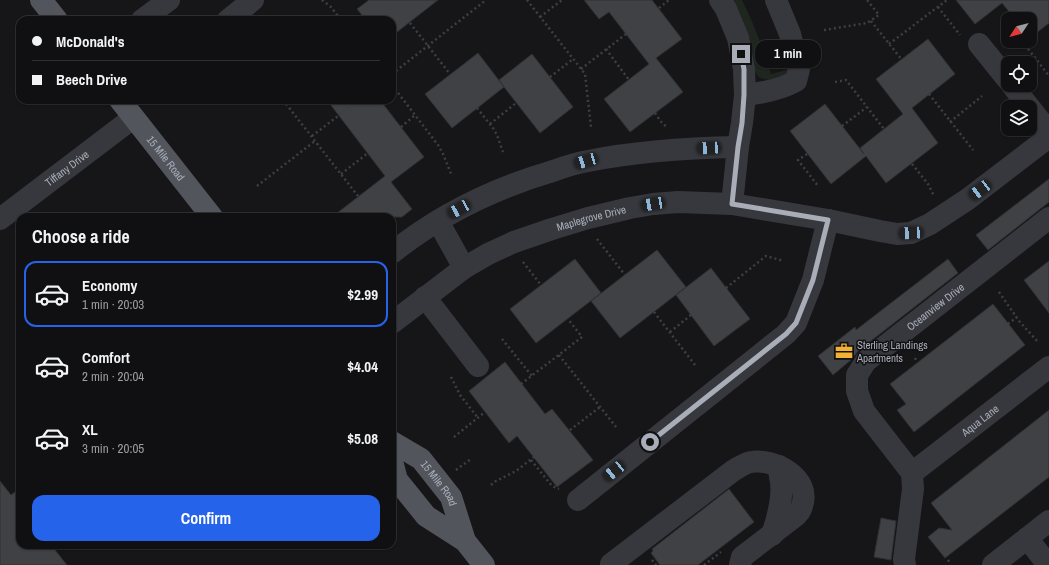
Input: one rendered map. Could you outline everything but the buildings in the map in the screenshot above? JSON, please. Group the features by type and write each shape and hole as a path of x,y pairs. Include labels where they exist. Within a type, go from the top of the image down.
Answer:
{"main road":[{"path":"41,0 54,16"},
{"name":"15 Mile Road","path":"123,104 209,213"},
{"name":"15 Mile Road","path":"396,444 421,459 451,496 466,541 484,565"},
{"name":"15 Mile Road","path":"396,476 397,480 426,516 466,541"}],"street":[{"path":"147,16 169,0"},
{"path":"233,16 253,0"},
{"path":"720,0 726,9 738,38 744,69 742,123 732,204"},
{"path":"744,95 785,87 796,81 800,69 790,34 776,0"},
{"path":"970,41 1001,73"},
{"path":"1017,92 1024,100"},
{"path":"1037,117 1049,132"},
{"name":"Tiffany Drive","path":"0,219 133,118"},
{"name":"Maplegrove Drive","path":"396,320 464,268 488,254 514,242 595,216 653,204 678,202 732,204 828,220 897,234 911,233 930,224 968,199 1049,137"},
{"path":"396,250 438,220 480,198 530,178 586,161 649,151 738,147"},
{"name":"Oceanview Drive","path":"912,473 864,411 857,391 857,375 866,361 1049,218"},
{"path":"438,220 464,268"},
{"path":"571,495 786,334 796,323 813,280 828,220"},
{"path":"425,297 478,366"},
{"name":"Aqua Lane","path":"912,473 1049,367"},
{"path":"611,564 734,470 751,462 760,462 779,466 790,472 800,483 804,497 802,505 799,512 793,518 742,557 740,565"},
{"path":"905,565 904,559 914,489 912,473"},
{"path":"993,565 1049,521"},
{"path":"1027,538 1048,565"}],"path":[{"path":"322,0 331,7 338,16"},
{"path":"396,71 486,0"},
{"path":"527,0 585,74 591,126"},
{"path":"540,16 562,0"},
{"path":"659,8 669,0"},
{"path":"824,30 867,23 871,21 879,14 867,0"},
{"path":"889,44 947,0"},
{"path":"938,7 970,41"},
{"path":"871,21 902,60"},
{"path":"410,23 450,74"},
{"path":"581,69 626,34"},
{"path":"1027,48 1049,76"},
{"path":"606,49 629,80"},
{"path":"550,77 573,59"},
{"path":"835,82 846,80 884,129"},
{"path":"396,91 438,145 452,176"},
{"path":"929,94 973,150"},
{"path":"950,122 982,96"},
{"path":"490,124 516,103"},
{"path":"286,104 358,196"},
{"path":"312,136 354,104"},
{"path":"842,126 867,107"},
{"path":"477,108 497,135 503,152"},
{"path":"654,113 669,129"},
{"path":"401,127 415,115"},
{"path":"256,186 315,141"},
{"path":"341,174 368,153"},
{"path":"808,154 798,160 818,186"},
{"path":"912,164 928,184 936,200"},
{"path":"596,237 625,275"},
{"path":"519,256 541,285"},
{"path":"726,288 766,256 784,261"},
{"path":"999,292 1017,318 1038,342"},
{"path":"654,312 695,365"},
{"path":"670,332 691,315"},
{"path":"1008,324 1017,318"},
{"path":"522,384 582,337 568,319"},
{"path":"502,339 532,376"},
{"path":"559,355 616,427"},
{"path":"451,377 460,395 478,418"},
{"path":"570,430 600,407"},
{"path":"454,437 485,412"},
{"path":"491,485 516,471 534,458"},
{"path":"455,471 471,459"},
{"path":"531,460 552,486 571,495"}],"shaded area":[{"path":"730,0 742,0 758,36 771,74 787,70 790,72 784,76 774,79 761,78 756,74 746,37"}],"place":[{"name":"Sterling Landings Apartments","path":"844,351"}],"route":[{"path":"650,442 786,334 796,323 813,280 828,220 732,204 744,95 744,69 741,54"}]}
